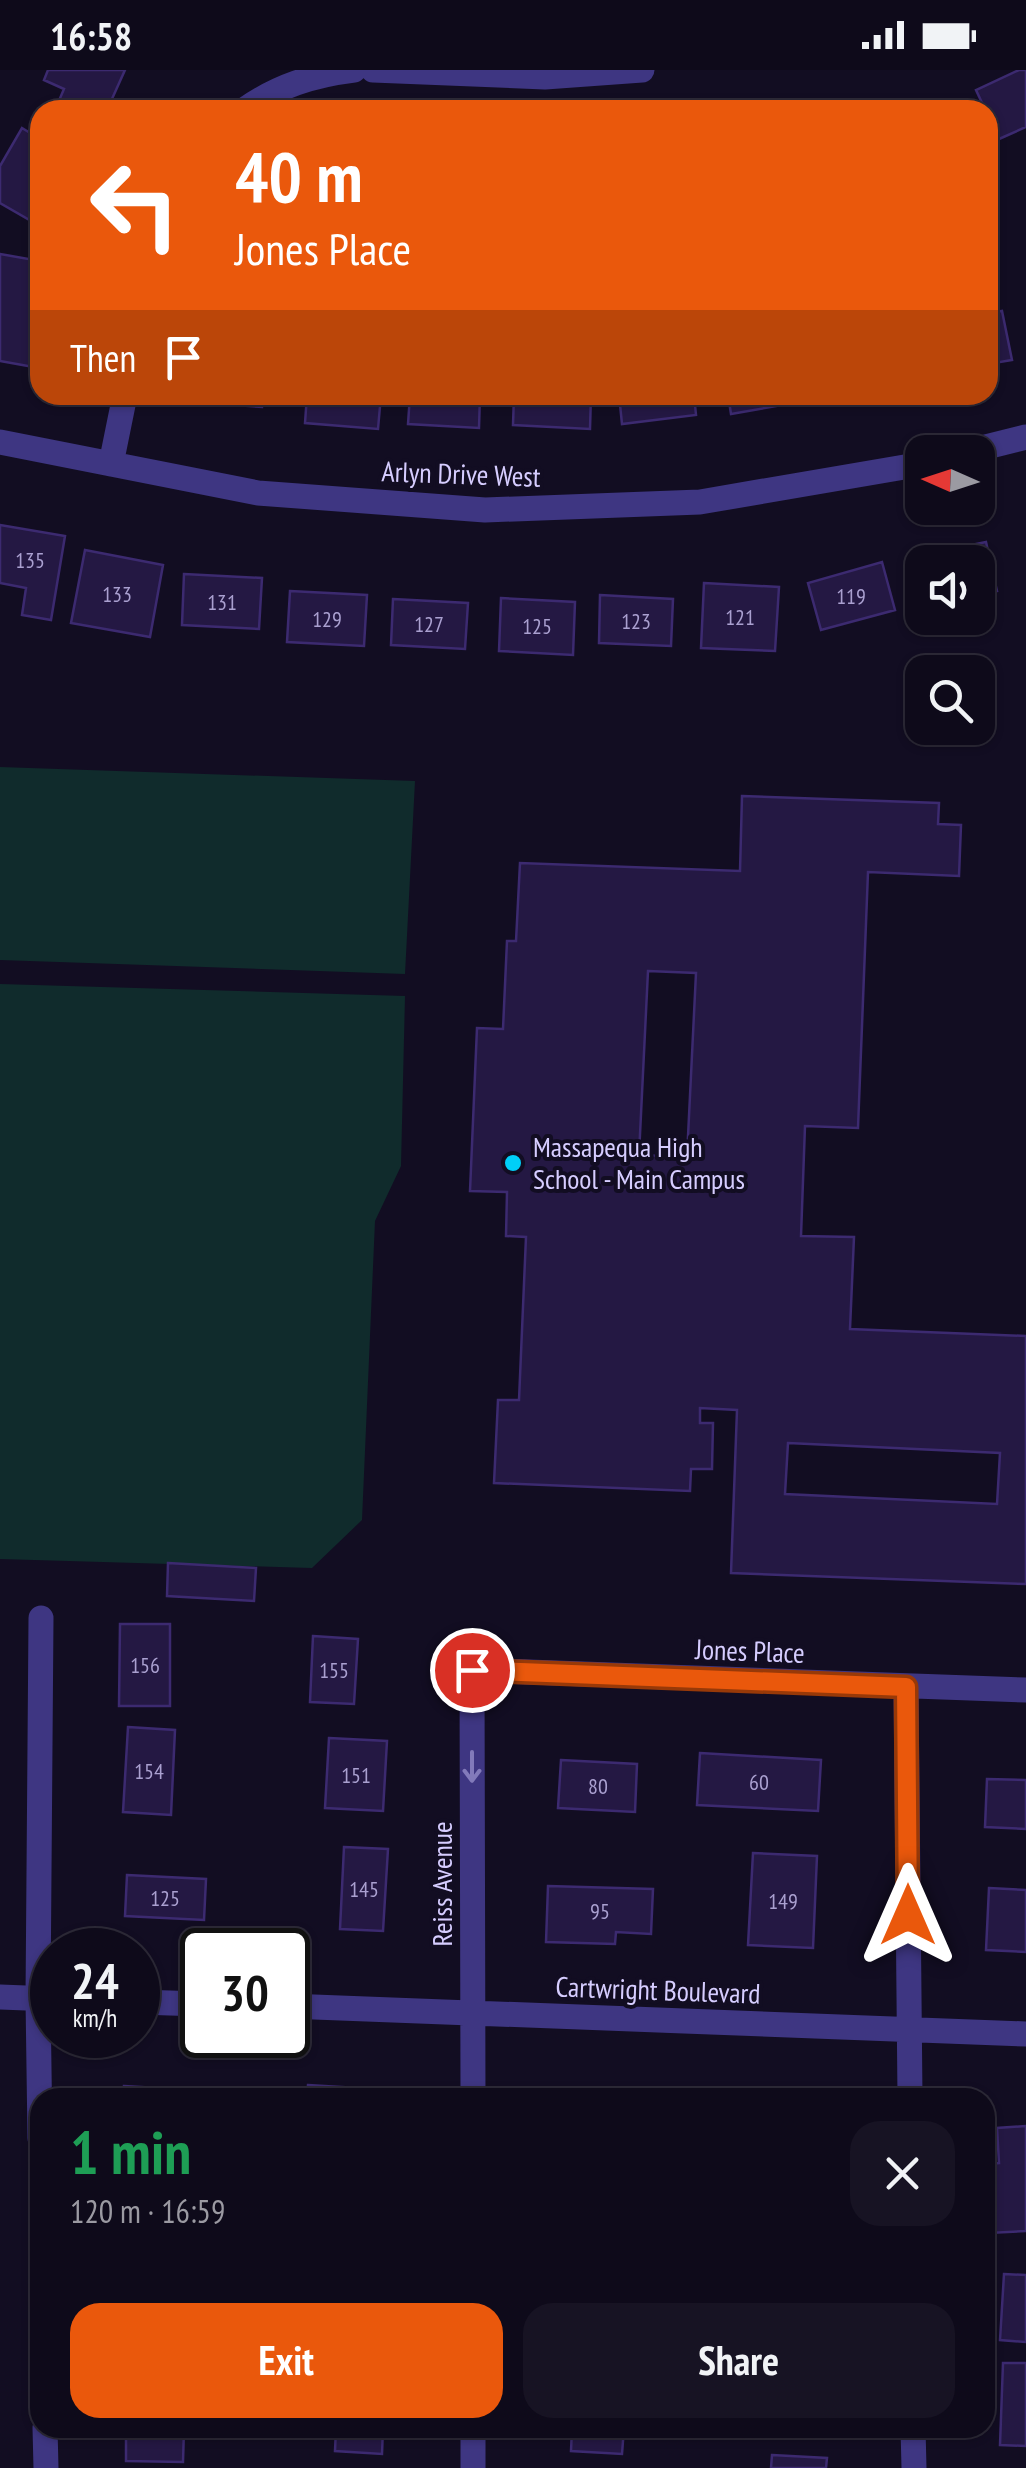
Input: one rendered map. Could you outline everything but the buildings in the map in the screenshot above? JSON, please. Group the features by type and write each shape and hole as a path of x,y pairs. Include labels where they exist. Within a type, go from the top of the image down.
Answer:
{"street":[{"path":"258,100 319,74 354,70"},
{"path":"372,70 545,77 642,70"},
{"path":"111,464 122,405"},
{"path":"995,445 1026,437"},
{"name":"Arlyn Drive West","path":"0,442 258,493 485,510 700,502 905,467"},
{"path":"41,1618 44,1928"},
{"name":"Jones Place","path":"472,1670 1026,1690"},
{"name":"Reiss Avenue","path":"472,1670 473,2088"},
{"path":"906,1687 910,2088"},
{"path":"0,1997 30,1998"},
{"name":"Cartwright Boulevard","path":"310,2007 1026,2034"},
{"path":"42,2088 43,2058"},
{"path":"45,2438 46,2468"},
{"path":"473,2438 473,2468"},
{"path":"913,2438 914,2468"}],"green space":[{"path":"0,767 415,781 405,974 0,960"},
{"path":"0,984 405,996 401,1166 375,1221 362,1520 312,1568 0,1559"}],"place":[{"name":"Massapequa High School - Main Campus","path":"513,1163"}],"route":[{"path":"472,1670 906,1687 908,1915"}]}
